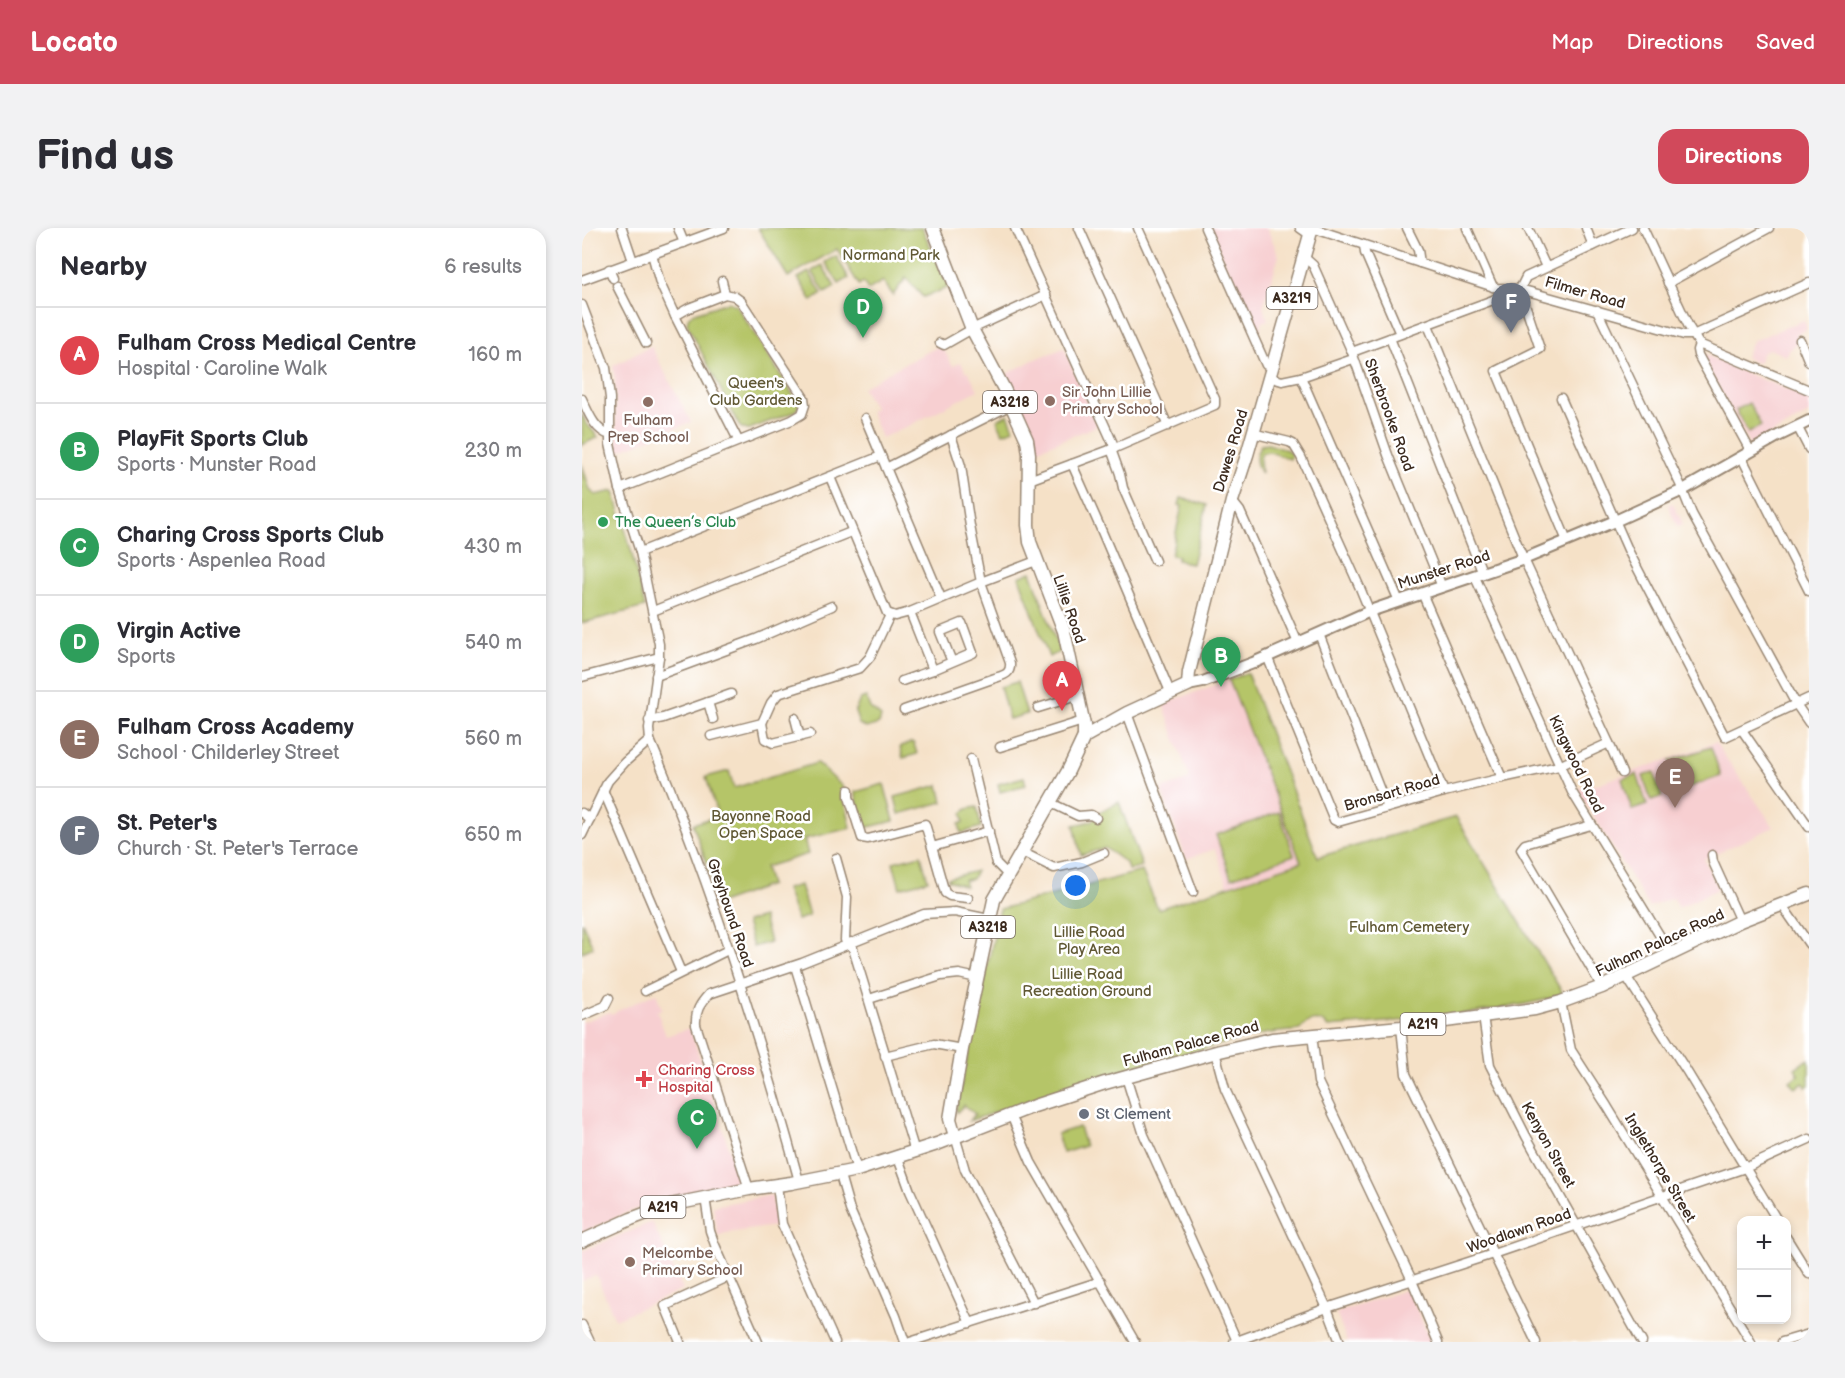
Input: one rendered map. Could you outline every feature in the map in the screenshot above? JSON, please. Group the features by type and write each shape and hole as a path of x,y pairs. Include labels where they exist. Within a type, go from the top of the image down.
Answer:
{"main road":[{"name":"Lillie Road","path":"933,228 972,329 1027,440 1030,542 1064,632 1083,721 1084,737"},
{"name":"Dawes Road","path":"1188,685 1189,672 1232,501 1304,257 1308,230"},
{"name":"Munster Road","path":"1084,737 1127,713 1188,685"},
{"name":"A3218","path":"955,1136 950,1119 962,1049 994,900 1051,803 1084,737"},
{"name":"Fulham Palace Road","path":"582,1241 665,1206 840,1174 898,1158 1011,1115 1126,1077 1215,1052 1272,1039 1401,1027 1535,1008 1561,1002 1602,987 1740,921 1809,894"}],"street":[{"path":"622,228 633,261"},
{"path":"678,228 684,243"},
{"path":"582,280 613,278 633,261 724,228"},
{"path":"1016,228 1113,448 1123,488 1155,561"},
{"path":"1079,228 1168,426"},
{"path":"1029,480 1168,426 1215,405 1215,399 1138,228"},
{"path":"1205,228 1266,365 1282,381 1301,377 1390,338 1498,297 1498,288 1467,228"},
{"path":"1407,228 1418,250 1420,264"},
{"path":"1528,228 1546,267"},
{"path":"1586,228 1593,246"},
{"path":"1567,541 1496,371 1540,349 1520,289 1526,277 1632,228"},
{"path":"1643,228 1693,335 1700,345 1809,390"},
{"path":"1668,283 1769,228"},
{"name":"Filmer Road","path":"1308,230 1364,245 1498,288 1520,289 1680,334 1693,335"},
{"path":"1364,245 1365,253 1400,334"},
{"path":"652,254 660,282 675,315 738,440"},
{"name":"Sherbrooke Road","path":"1304,257 1313,265 1352,355 1388,455 1442,587"},
{"path":"613,278 646,343"},
{"path":"722,281 725,294"},
{"path":"1693,335 1809,283"},
{"path":"620,489 798,418 805,405 804,399 741,301 734,296 725,294 675,315"},
{"path":"940,343 944,345 972,329 1046,295"},
{"name":"Greyhound Road","path":"582,305 606,368 610,398 610,444 620,489 640,552 659,644 649,721 650,740 715,907 799,1181"},
{"path":"1597,310 1683,490 1692,514 1796,704 1809,723"},
{"path":"1428,325 1474,442 1524,559 1622,773"},
{"name":"Kingwood Road","path":"1390,338 1479,575 1559,766 1591,825 1671,954"},
{"path":"1800,340 1809,362"},
{"path":"1700,345 1697,350 1698,355 1809,591"},
{"path":"1301,377 1399,601"},
{"path":"1561,398 1615,521 1725,737 1809,698"},
{"path":"582,399 598,427 604,434 610,435"},
{"path":"886,468 1011,405"},
{"path":"865,418 941,598"},
{"name":"Munster Road","path":"1188,685 1203,682 1298,644 1370,611 1524,559 1615,521 1683,490 1809,421"},
{"path":"1797,426 1809,449"},
{"path":"1252,433 1289,442 1296,449 1332,523 1370,611 1444,792"},
{"path":"904,710 1007,674 1010,669 1010,663 981,582 961,466 951,435"},
{"path":"640,552 881,456"},
{"path":"1072,464 1171,694"},
{"path":"830,477 851,531 887,613 890,615 910,612 1036,561"},
{"path":"1232,501 1240,512 1298,644"},
{"path":"653,611 851,531"},
{"path":"1422,593 1502,777"},
{"path":"656,676 756,639 832,606"},
{"path":"910,612 933,670"},
{"path":"810,734 777,743 765,739 762,723 773,699 778,694 857,669 864,664 890,615"},
{"path":"902,681 933,670 952,662 973,653 962,623 940,632 952,662"},
{"path":"1319,634 1387,808"},
{"name":"Bronsart Road","path":"1268,656 1334,820 1338,822 1502,777 1559,766 1609,743"},
{"path":"582,677 659,657"},
{"path":"649,721 731,694"},
{"path":"1038,708 1077,696"},
{"path":"708,702 713,719"},
{"path":"1127,713 1193,892"},
{"path":"795,718 800,737"},
{"path":"1000,747 1083,721"},
{"path":"711,736 762,723"},
{"path":"1742,730 1809,827"},
{"path":"582,836 586,816 616,771 650,740"},
{"path":"970,759 996,862 1008,875"},
{"path":"603,790 681,972"},
{"path":"849,790 849,797 862,838 925,824 945,893 950,896 968,898"},
{"path":"1051,803 1078,816 1091,815 1096,818"},
{"path":"1591,825 1525,844 1521,849 1602,987"},
{"path":"932,846 989,831"},
{"path":"1022,852 1054,868 1104,853"},
{"path":"1712,855 1713,862 1740,921"},
{"path":"836,858 848,897 845,940 849,943 869,999 915,1152"},
{"path":"1782,905 1809,944"},
{"path":"749,1189 696,1025 695,1017 698,1008 709,994 795,966 924,914 955,912 989,919"},
{"path":"645,991 728,950"},
{"path":"795,966 857,1170"},
{"path":"869,999 941,976 958,974 977,978"},
{"path":"1626,976 1686,1070 1773,1216"},
{"path":"582,1016 605,1006 609,998"},
{"name":"Inglethorpe Street","path":"1561,1002 1570,1050 1607,1106 1751,1342"},
{"name":"Kenyon Street","path":"1483,1016 1490,1065 1526,1136 1642,1342"},
{"path":"1401,1027 1406,1074 1536,1342"},
{"path":"1312,1035 1318,1082 1412,1281 1438,1342"},
{"path":"885,1056 934,1044 962,1049"},
{"path":"1215,1052 1225,1089 1327,1308 1340,1342"},
{"path":"1126,1077 1144,1135 1236,1341"},
{"path":"1011,1115 1031,1162 1135,1342"},
{"path":"955,1136 965,1170 1034,1303"},
{"name":"Woodlawn Road","path":"1236,1341 1327,1308 1745,1168 1809,1139"},
{"path":"898,1158 910,1191 970,1323"},
{"path":"840,1174 850,1210 905,1342"},
{"path":"777,1185 782,1224 835,1342"},
{"path":"705,1197 710,1231 758,1342"},
{"path":"1791,1245 1809,1274"},
{"path":"680,1342 665,1306 728,1277"},
{"path":"910,1342 1101,1281"},
{"path":"582,1325 590,1342"},
{"path":"1782,1342 1809,1334"}],"shaded area":[{"path":"1267,228 1279,256 1263,307 1268,320 1262,322 1258,336 1210,229"},
{"path":"1804,320 1807,329 1796,334 1798,340 1786,356 1769,349 1763,352 1759,363 1745,357 1752,341"},
{"path":"941,345 953,366 961,362 978,390 881,438 870,411 875,408 862,388"},
{"name":"Fulham Prep School","path":"651,346 691,422 617,452 613,366"},
{"name":"Sir John Lillie Primary School","path":"1064,348 1097,426 1034,451 1003,376 1033,360"},
{"path":"1702,353 1809,398 1809,414 1750,445 1701,355"},
{"path":"1673,503 1683,524 1677,526 1668,505"},
{"path":"1229,680 1301,862 1228,886 1215,849 1186,859 1161,789 1190,779 1163,704"},
{"path":"1715,742 1774,827 1704,859 1718,889 1678,908 1673,898 1649,907 1577,789"},
{"name":"Charing Cross Hospital","path":"656,993 662,1009 657,1011 666,1036 690,1028 740,1182 663,1200 626,1213 582,1233 582,1022 610,1012 611,1014"},
{"path":"772,1195 776,1226 718,1236 713,1206"},
{"name":"Melcombe Primary School","path":"652,1222 683,1290 615,1319 596,1275 582,1281 582,1251"},
{"path":"1408,1289 1431,1342 1347,1342 1336,1313"}],"green space":[{"name":"Normand Park","path":"758,228 922,228 949,287 923,297 906,278 893,295 883,281 868,290 863,282 859,285 837,249 788,277"},
{"path":"836,256 849,278 839,284 825,262"},
{"path":"822,265 835,287 825,293 812,271"},
{"path":"809,272 822,294 812,301 798,278"},
{"name":"Queen's Club Gardens","path":"728,302 736,305 799,404 794,412 747,430 740,427 687,324 692,314"},
{"path":"1749,403 1761,426 1748,433 1736,410"},
{"path":"582,414 598,437 582,445"},
{"path":"1008,414 1014,429 1003,433 997,420"},
{"path":"1268,444 1287,450 1292,455 1290,459 1270,452 1262,453 1261,474 1256,456 1261,445"},
{"name":"The Queen’s Club","path":"582,464 590,490 595,495 614,491 645,607 582,623"},
{"path":"1181,498 1207,505 1192,564 1177,560 1178,556 1171,555 1182,506 1179,505"},
{"path":"1031,572 1060,652 1049,657 1019,577"},
{"name":"Fulham Cemetery","path":"1247,673 1318,857 1456,817 1564,995 1477,1012 1417,1019 1328,1027 1321,1022 1314,1021 1306,1023 1300,1030 1241,1039 1102,1076 969,1121 975,1114 964,1105 957,1112 956,1109 1000,909 1142,871 1158,909 1301,862 1229,680"},
{"path":"1017,682 1027,714 1009,719 1000,687"},
{"path":"866,697 870,708 881,717 879,724 866,728 859,724 855,712 860,699"},
{"path":"912,742 917,754 903,758 900,747"},
{"path":"1711,747 1721,776 1680,790 1670,761"},
{"name":"Bayonne Road Open Space","path":"817,763 842,786 851,828 804,839 808,854 765,867 770,885 720,903 693,824 718,816 706,777 729,771 734,788"},
{"path":"1654,772 1662,797 1651,800 1643,776"},
{"path":"1637,774 1647,805 1632,810 1622,779"},
{"path":"1024,777 1026,785 1000,792 998,784"},
{"path":"884,784 894,821 864,828 855,792"},
{"path":"939,785 943,802 899,814 895,797"},
{"path":"1119,802 1142,866 1128,870 1126,863 1105,848 1081,855 1074,825 1092,821 1101,811"},
{"path":"977,807 981,827 961,833 959,824 964,822 962,813 967,809"},
{"path":"1279,812 1294,855 1231,878 1216,835"},
{"path":"921,855 928,880 900,888 893,862"},
{"path":"976,871 972,879 964,880 965,886 948,880 948,878"},
{"path":"800,885 809,916 797,920 786,889"},
{"path":"763,917 770,942 753,947 746,922"},
{"path":"582,922 593,947 582,952"},
{"path":"1809,1059 1809,1085 1806,1087 1804,1083 1795,1088 1790,1081 1799,1075 1795,1068"},
{"path":"1079,1127 1085,1146 1063,1153 1057,1134"}],"place":[{"name":"St. Peter's","path":"1511,333"},
{"name":"Virgin Active","path":"863,338"},
{"name":"Sir John Lillie Primary School","path":"1050,401"},
{"name":"Fulham Prep School","path":"648,402"},
{"name":"The Queen’s Club","path":"603,522"},
{"name":"PlayFit Sports Club","path":"1221,687"},
{"name":"Fulham Cross Medical Centre","path":"1062,711"},
{"name":"Fulham Cross Academy","path":"1675,808"},
{"name":"Charing Cross Hospital","path":"644,1079"},
{"name":"St Clement","path":"1084,1114"},
{"name":"Charing Cross Sports Club","path":"697,1149"},
{"name":"Melcombe Primary School","path":"630,1262"}],"park label":[{"name":"Lillie Road Play Area","path":"1089,940"},
{"name":"Lillie Road Recreation Ground","path":"1087,982"}]}
